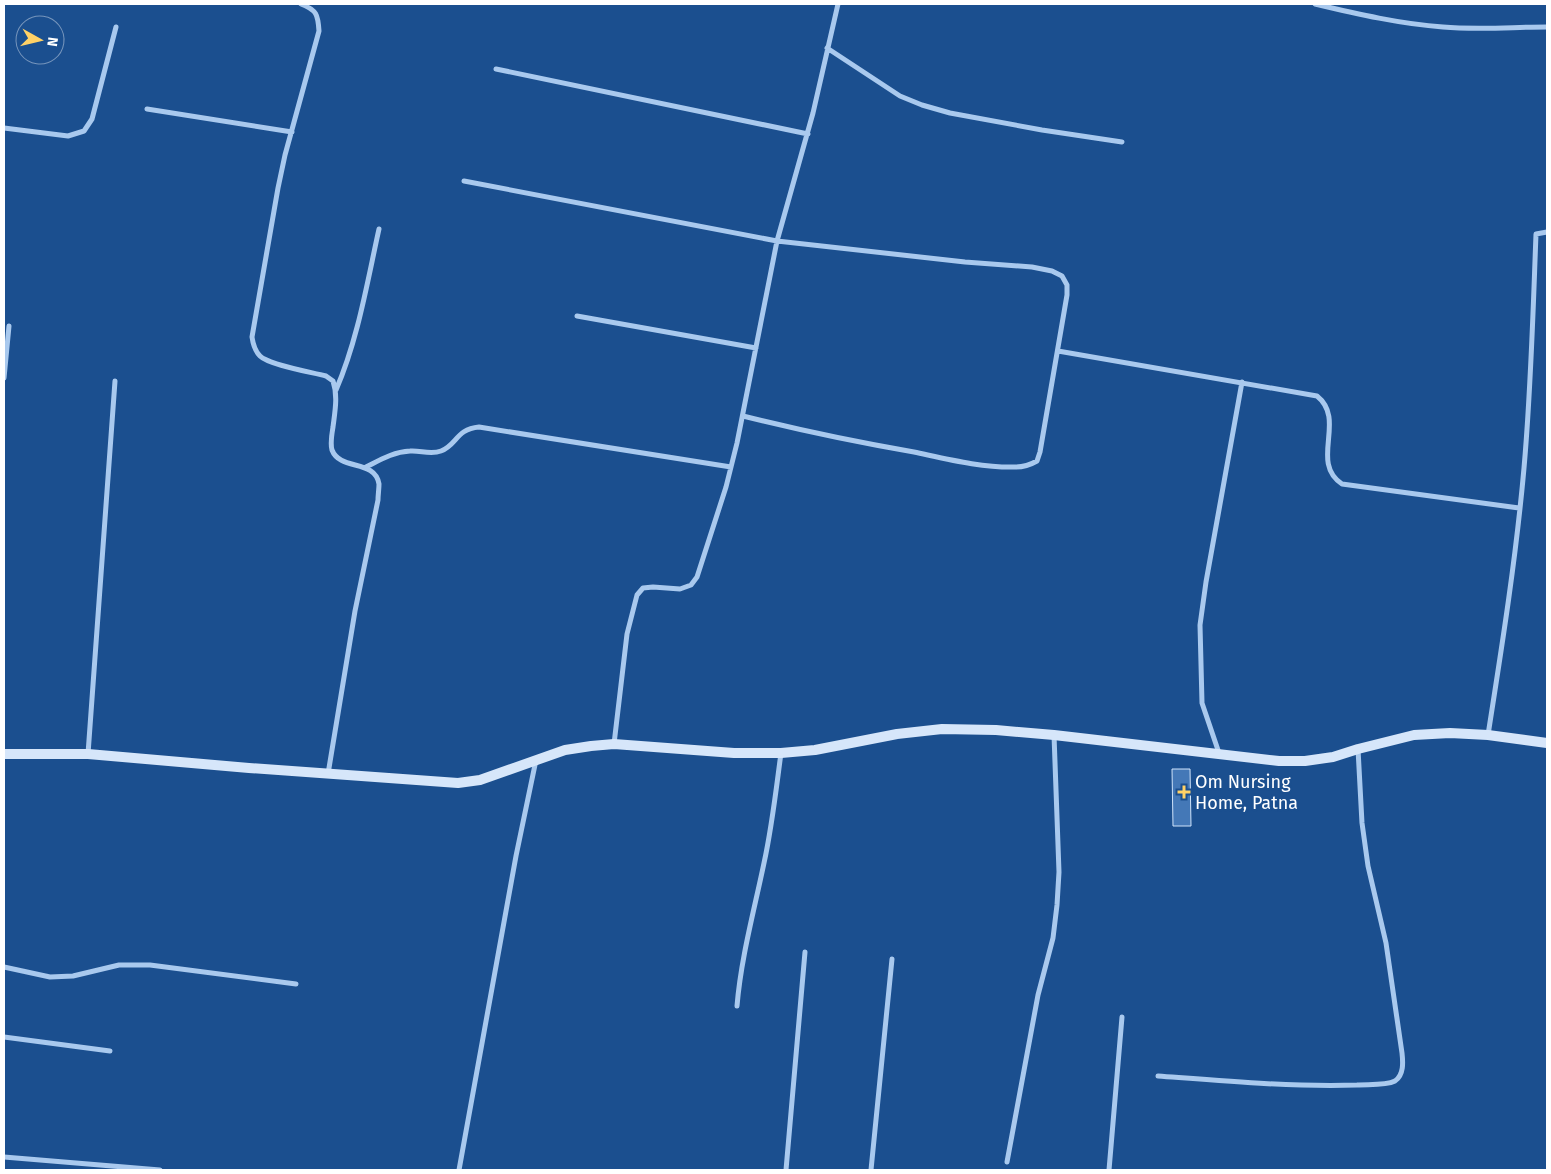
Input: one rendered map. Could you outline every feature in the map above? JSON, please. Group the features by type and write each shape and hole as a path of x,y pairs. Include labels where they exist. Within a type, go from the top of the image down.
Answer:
{"street":[{"path":"301,4 311,8 318,17 319,31 283,164 269,231 252,337 254,347 260,356 270,361 326,376 333,381 336,390"},
{"path":"614,744 627,634 637,595 643,588 680,589 691,585 697,577 731,467 743,416 777,241 808,134 838,4"},
{"path":"1315,4 1443,27 1547,26"},
{"path":"4,128 68,136 84,131 92,119 116,27"},
{"path":"827,48 892,92 922,105 950,113 1122,142"},
{"path":"496,69 808,134"},
{"path":"147,109 292,132"},
{"path":"464,181 777,241 965,262 1032,267 1052,271 1062,276 1067,285 1067,296 1040,452 1037,461 1028,466 995,466 954,460 829,436 743,416"},
{"path":"328,774 355,611 378,500 379,484 375,474 366,467 348,463 338,458 332,450 336,390 348,364 379,229"},
{"path":"1488,735 1507,613 1519,508 1530,385 1536,234 1547,232"},
{"path":"577,316 756,348"},
{"path":"4,378 9,326"},
{"path":"1058,351 1317,396 1325,403 1329,412 1330,424 1327,456 1329,469 1334,479 1342,484 1519,508"},
{"path":"88,754 115,381"},
{"path":"1218,753 1202,703 1200,625 1242,382"},
{"path":"366,467 397,453 410,451 431,453 442,451 469,428 479,427 731,467"},
{"path":"4,754 88,754 458,783 500,775 565,750 591,746 614,744 734,753 782,753 815,750 898,734 942,729 996,730 1054,735 1279,761 1305,761 1334,757 1414,735 1450,733 1488,735 1547,744"},
{"path":"1007,1162 1038,995 1053,938 1057,905 1059,872 1054,735"},
{"path":"1158,1076 1347,1085 1380,1084 1394,1080 1401,1074 1403,1064 1402,1053 1386,943 1368,866 1362,823 1358,749"},
{"path":"737,1006 739,985 764,862 782,753"},
{"path":"459,1170 516,856 536,760"},
{"path":"786,1170 805,952"},
{"path":"871,1170 892,959"},
{"path":"4,967 50,977 73,976 119,965 150,965 296,984"},
{"path":"1109,1170 1122,1017"},
{"path":"4,1037 110,1051"},
{"path":"4,1157 160,1170"}],"building":[{"path":"1172,769 1190,769 1191,826 1173,826"}],"place":[{"name":"Om Nursing Home, Patna","path":"1184,792"}]}
